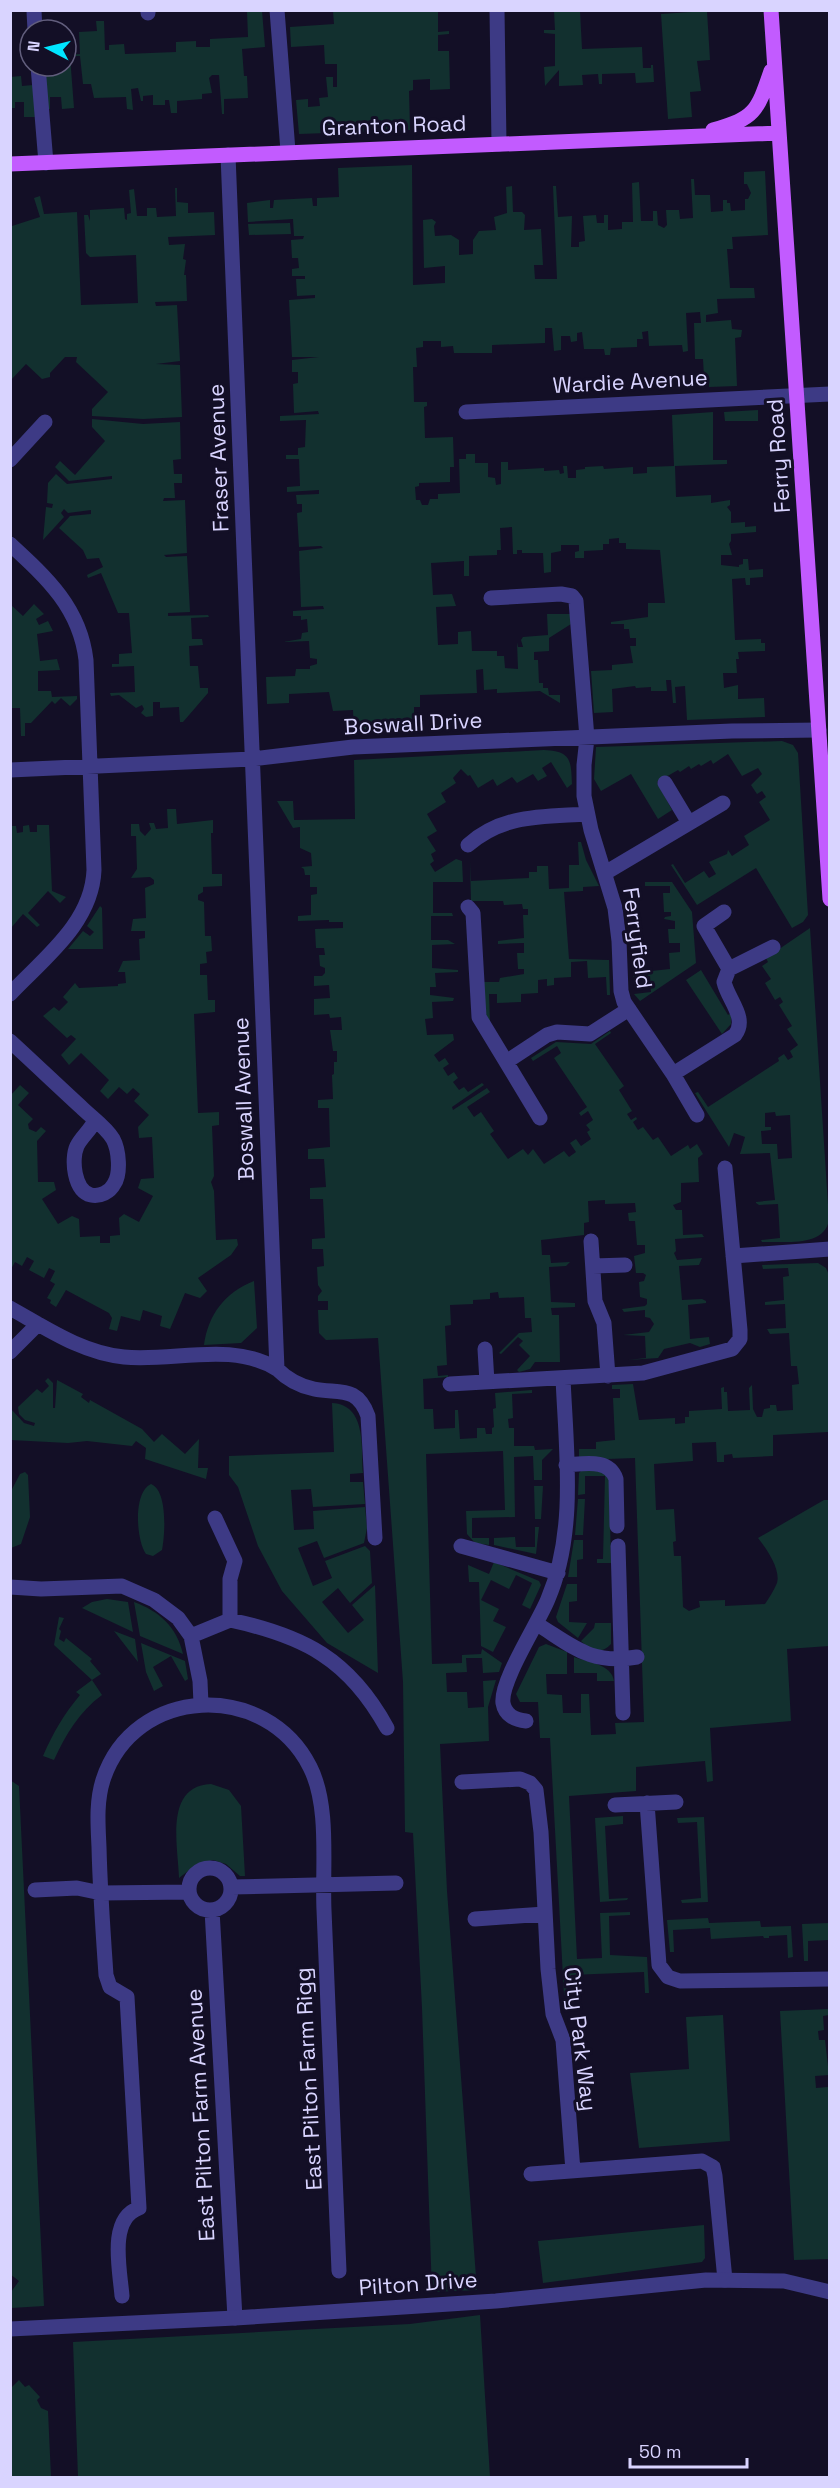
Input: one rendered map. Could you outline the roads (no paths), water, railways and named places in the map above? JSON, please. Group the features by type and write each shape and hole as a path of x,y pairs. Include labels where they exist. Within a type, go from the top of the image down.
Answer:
{"main road":[{"name":"Ferry Road","path":"771,10 830,899"},
{"path":"689,136 742,121 754,112 774,62"},
{"name":"Granton Road","path":"10,164 779,133"}],"street":[{"path":"277,10 288,151"},
{"path":"497,10 499,144"},
{"path":"39,78 46,163"},
{"name":"Fraser Avenue","path":"228,155 252,759"},
{"name":"Wardie Avenue","path":"466,412 830,394"},
{"path":"10,460 45,422"},
{"path":"10,544 58,591 71,610 80,631 86,660 94,870 87,905 79,920 10,994"},
{"name":"Ferryfield","path":"490,598 561,594 575,598 579,614 587,738 584,765 587,814 618,927 621,991 629,1009 673,1074 697,1115"},
{"name":"Boswall Drive","path":"10,770 252,759 353,747 819,729"},
{"name":"Boswall Avenue","path":"252,759 277,1369"},
{"path":"665,783 689,823"},
{"name":"Ferryfield","path":"605,873 723,804"},
{"path":"468,845 481,834 504,822 587,814"},
{"path":"468,907 473,913 477,1012 482,1026 540,1118"},
{"path":"724,912 704,926 729,969"},
{"path":"673,1074 735,1035 739,1030 740,1018 724,982 729,969 772,947"},
{"name":"Ferryfield","path":"506,1062 547,1035 557,1032 590,1034 629,1009"},
{"path":"10,1041 95,1120"},
{"path":"450,1384 650,1372 732,1349 740,1339 740,1330 725,1168"},
{"path":"591,1241 595,1301 605,1327 608,1376"},
{"path":"733,1256 830,1249"},
{"path":"593,1266 625,1265"},
{"path":"10,1308 80,1346 108,1354 135,1358 236,1354 255,1358 277,1369 287,1379 303,1386 351,1394 359,1400 368,1416 375,1538"},
{"path":"10,1352 38,1324"},
{"path":"486,1349 487,1382"},
{"path":"526,1720 516,1720 508,1714 503,1703 503,1696 509,1678 537,1624 558,1573 565,1526 566,1465 563,1378"},
{"path":"566,1465 599,1464 609,1467 614,1472 617,1527"},
{"path":"215,1518 235,1561 230,1579 230,1620"},
{"path":"461,1546 558,1573"},
{"path":"618,1546 629,1658 623,1713"},
{"path":"10,1587 41,1589 113,1585 129,1587 169,1610 186,1628 191,1636 200,1681 201,1704 168,1712 150,1720 128,1738 110,1763 98,1803 106,1975 110,1987 127,1997 139,2208 124,2217 119,2228 122,2296"},
{"path":"191,1636 230,1620 268,1628 322,1653 363,1691 387,1728"},
{"path":"537,1624 587,1655 604,1659 629,1658"},
{"name":"East Pilton Farm Rigg","path":"201,1704 232,1708 257,1715 280,1729 300,1750 315,1777 320,1800 339,2271"},
{"name":"City Park Way","path":"462,1782 520,1779 530,1783 536,1790 553,2014 563,2040 573,2171"},
{"path":"615,1805 676,1802"},
{"path":"647,1803 659,1965 664,1973 680,1981 830,1979"},
{"path":"208,1867 221,1870 226,1874 232,1887 229,1900 218,1909 212,1910 200,1907 189,1892 191,1878 201,1869 208,1867"},
{"path":"232,1887 396,1883"},
{"path":"35,1890 77,1888 101,1893 189,1892"},
{"name":"East Pilton Farm Avenue","path":"212,1910 235,2318"},
{"path":"475,1919 545,1914"},
{"path":"531,2174 702,2161 713,2167 725,2280"},
{"name":"Pilton Drive","path":"10,2329 235,2318 496,2301 706,2280 784,2281 829,2290"}]}
